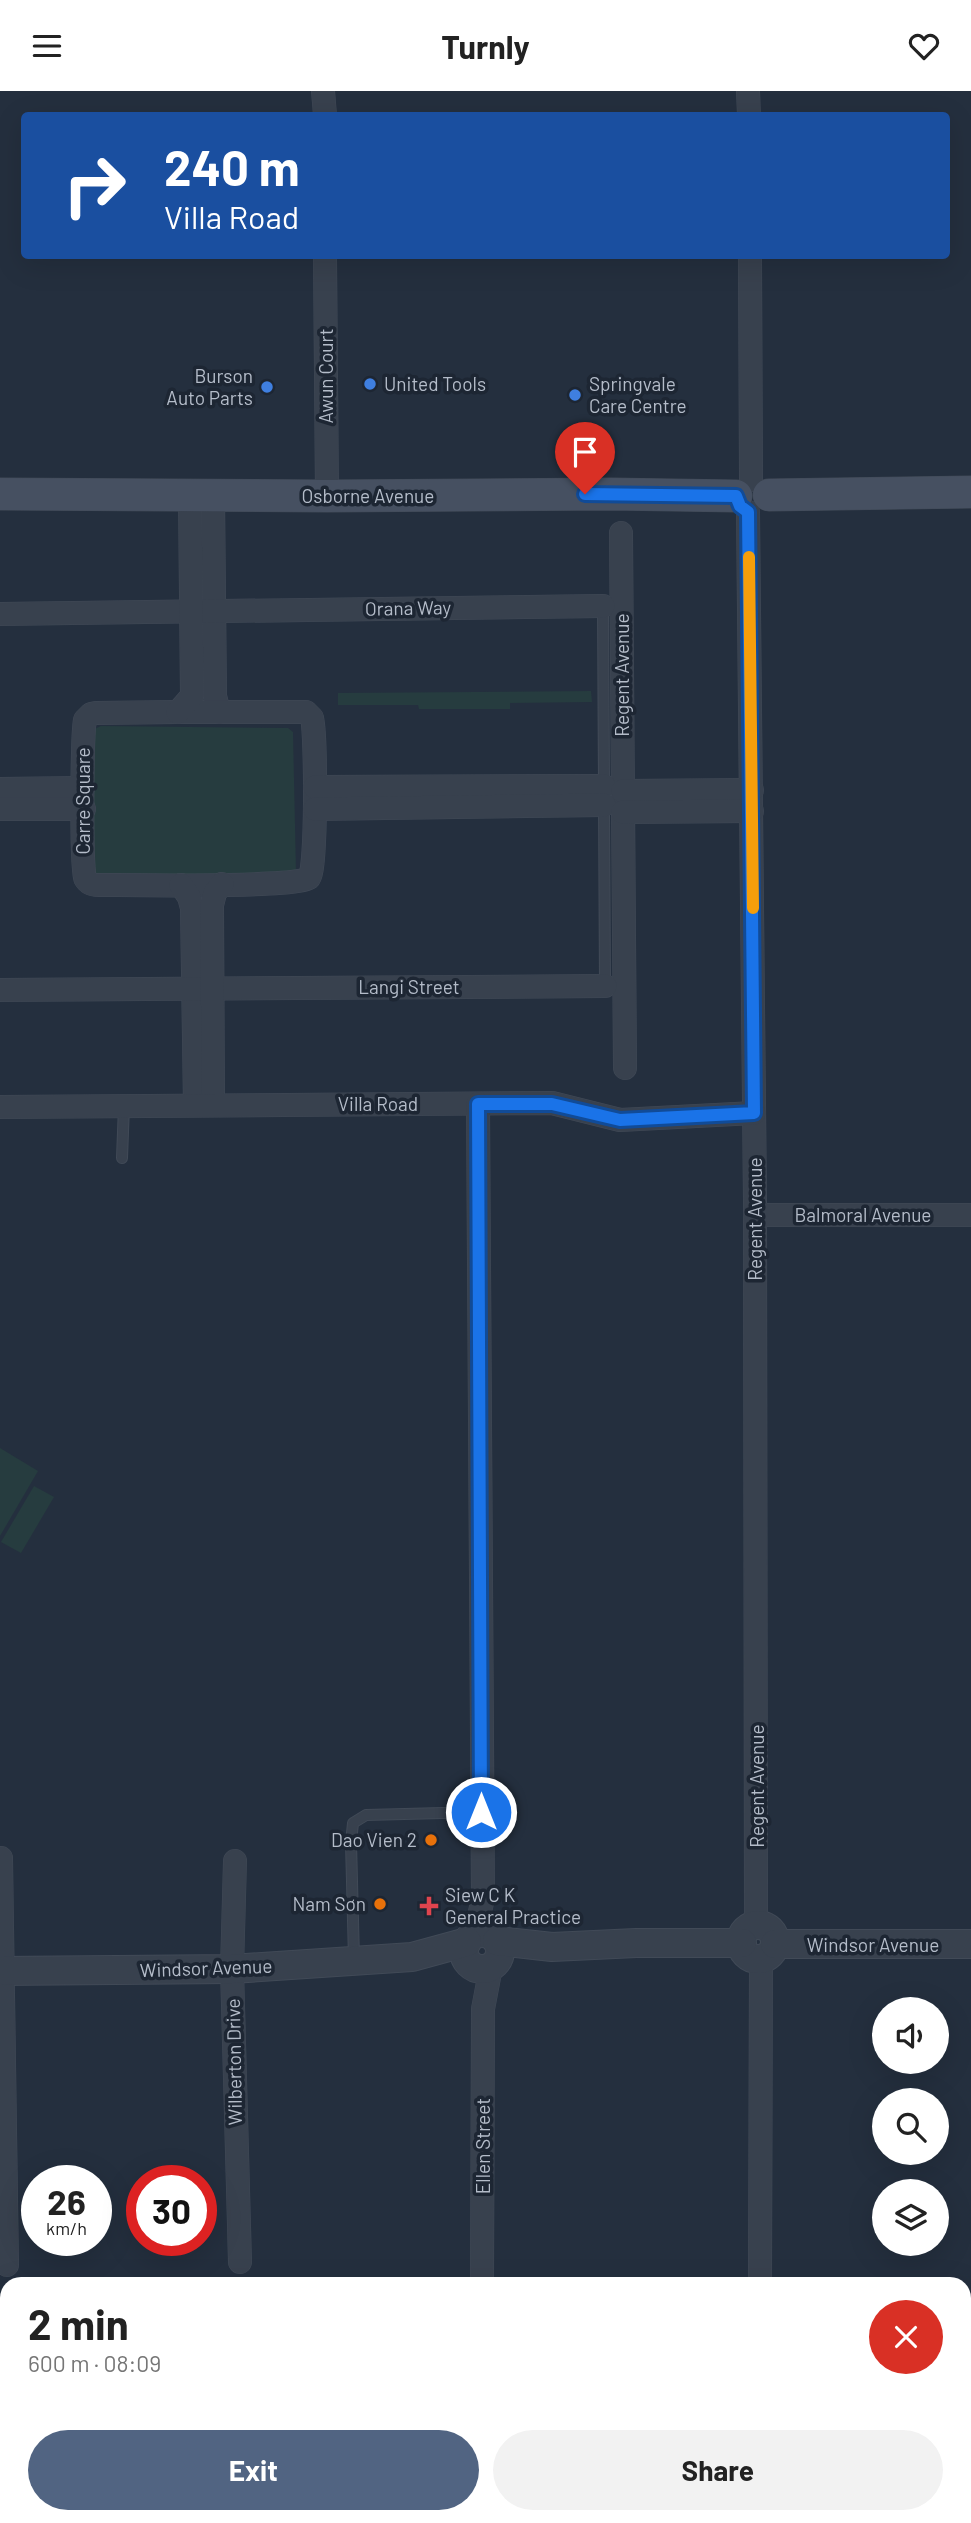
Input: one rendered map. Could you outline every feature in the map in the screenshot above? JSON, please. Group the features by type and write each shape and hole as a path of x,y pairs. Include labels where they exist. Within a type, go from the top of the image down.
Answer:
{"main road":[{"name":"Osborne Avenue","path":"0,494 751,496 971,492"}],"street":[{"path":"323,91 325,112"},
{"path":"748,91 749,112"},
{"name":"Awun Court","path":"326,259 327,496"},
{"name":"Regent Avenue","path":"750,259 760,2277"},
{"path":"178,712 192,696 202,609 202,496"},
{"name":"Regent Avenue","path":"621,533 614,798 625,1068"},
{"name":"Orana Way","path":"0,614 202,609 604,606"},
{"path":"202,609 219,712"},
{"name":"Carre Square","path":"178,712 292,712 310,715 314,726 315,798 314,858 309,878 294,883 89,883 83,870 84,724 87,717 96,713 178,712"},
{"path":"0,789 84,798"},
{"path":"315,798 464,796 752,801"},
{"path":"0,809 84,798"},
{"path":"202,988 212,905 215,893 222,884"},
{"path":"181,885 192,908 202,988 204,1105"},
{"name":"Langi Street","path":"0,990 605,986"},
{"name":"Ellen Street","path":"478,1104 483,1898 482,2277"},
{"name":"Villa Road","path":"0,1107 552,1104 620,1120 754,1113"},
{"name":"Balmoral Avenue","path":"755,1208 971,1202"},
{"name":"Balmoral Avenue","path":"755,1208 971,1215"},
{"path":"1,1858 7,2265"},
{"name":"Wilberton Drive","path":"235,1861 232,1969 240,2262"},
{"name":"Windsor Avenue","path":"1,1971 232,1969 636,1943 971,1944"}],"lane":[{"path":"604,606 614,798 605,986"},
{"path":"122,1158 124,1106"},
{"path":"355,1961 351,1843 353,1823 366,1815 481,1812"}],"green space":[{"path":"591,691 592,702 510,703 510,709 419,709 418,705 338,705 338,693"},
{"path":"101,726 288,728 293,732 296,872 94,878 88,732"},
{"path":"0,1448 38,1471 0,1536"},
{"path":"34,1486 54,1497 21,1553 1,1542"}],"slow traffic":[{"path":"749,557 753,908"}],"place":[{"name":"United Tools","path":"370,384"},
{"name":"Burson Auto Parts","path":"267,387"},
{"name":"Springvale Care Centre","path":"575,395"},
{"name":"Dao Vien 2","path":"431,1840"},
{"name":"Nam Sơn","path":"380,1904"},
{"name":"Siew C K General Practice","path":"429,1906"}],"route":[{"path":"481,1812 478,1104 552,1104 620,1120 754,1113 748,512 743,510 736,496 585,494"}]}
